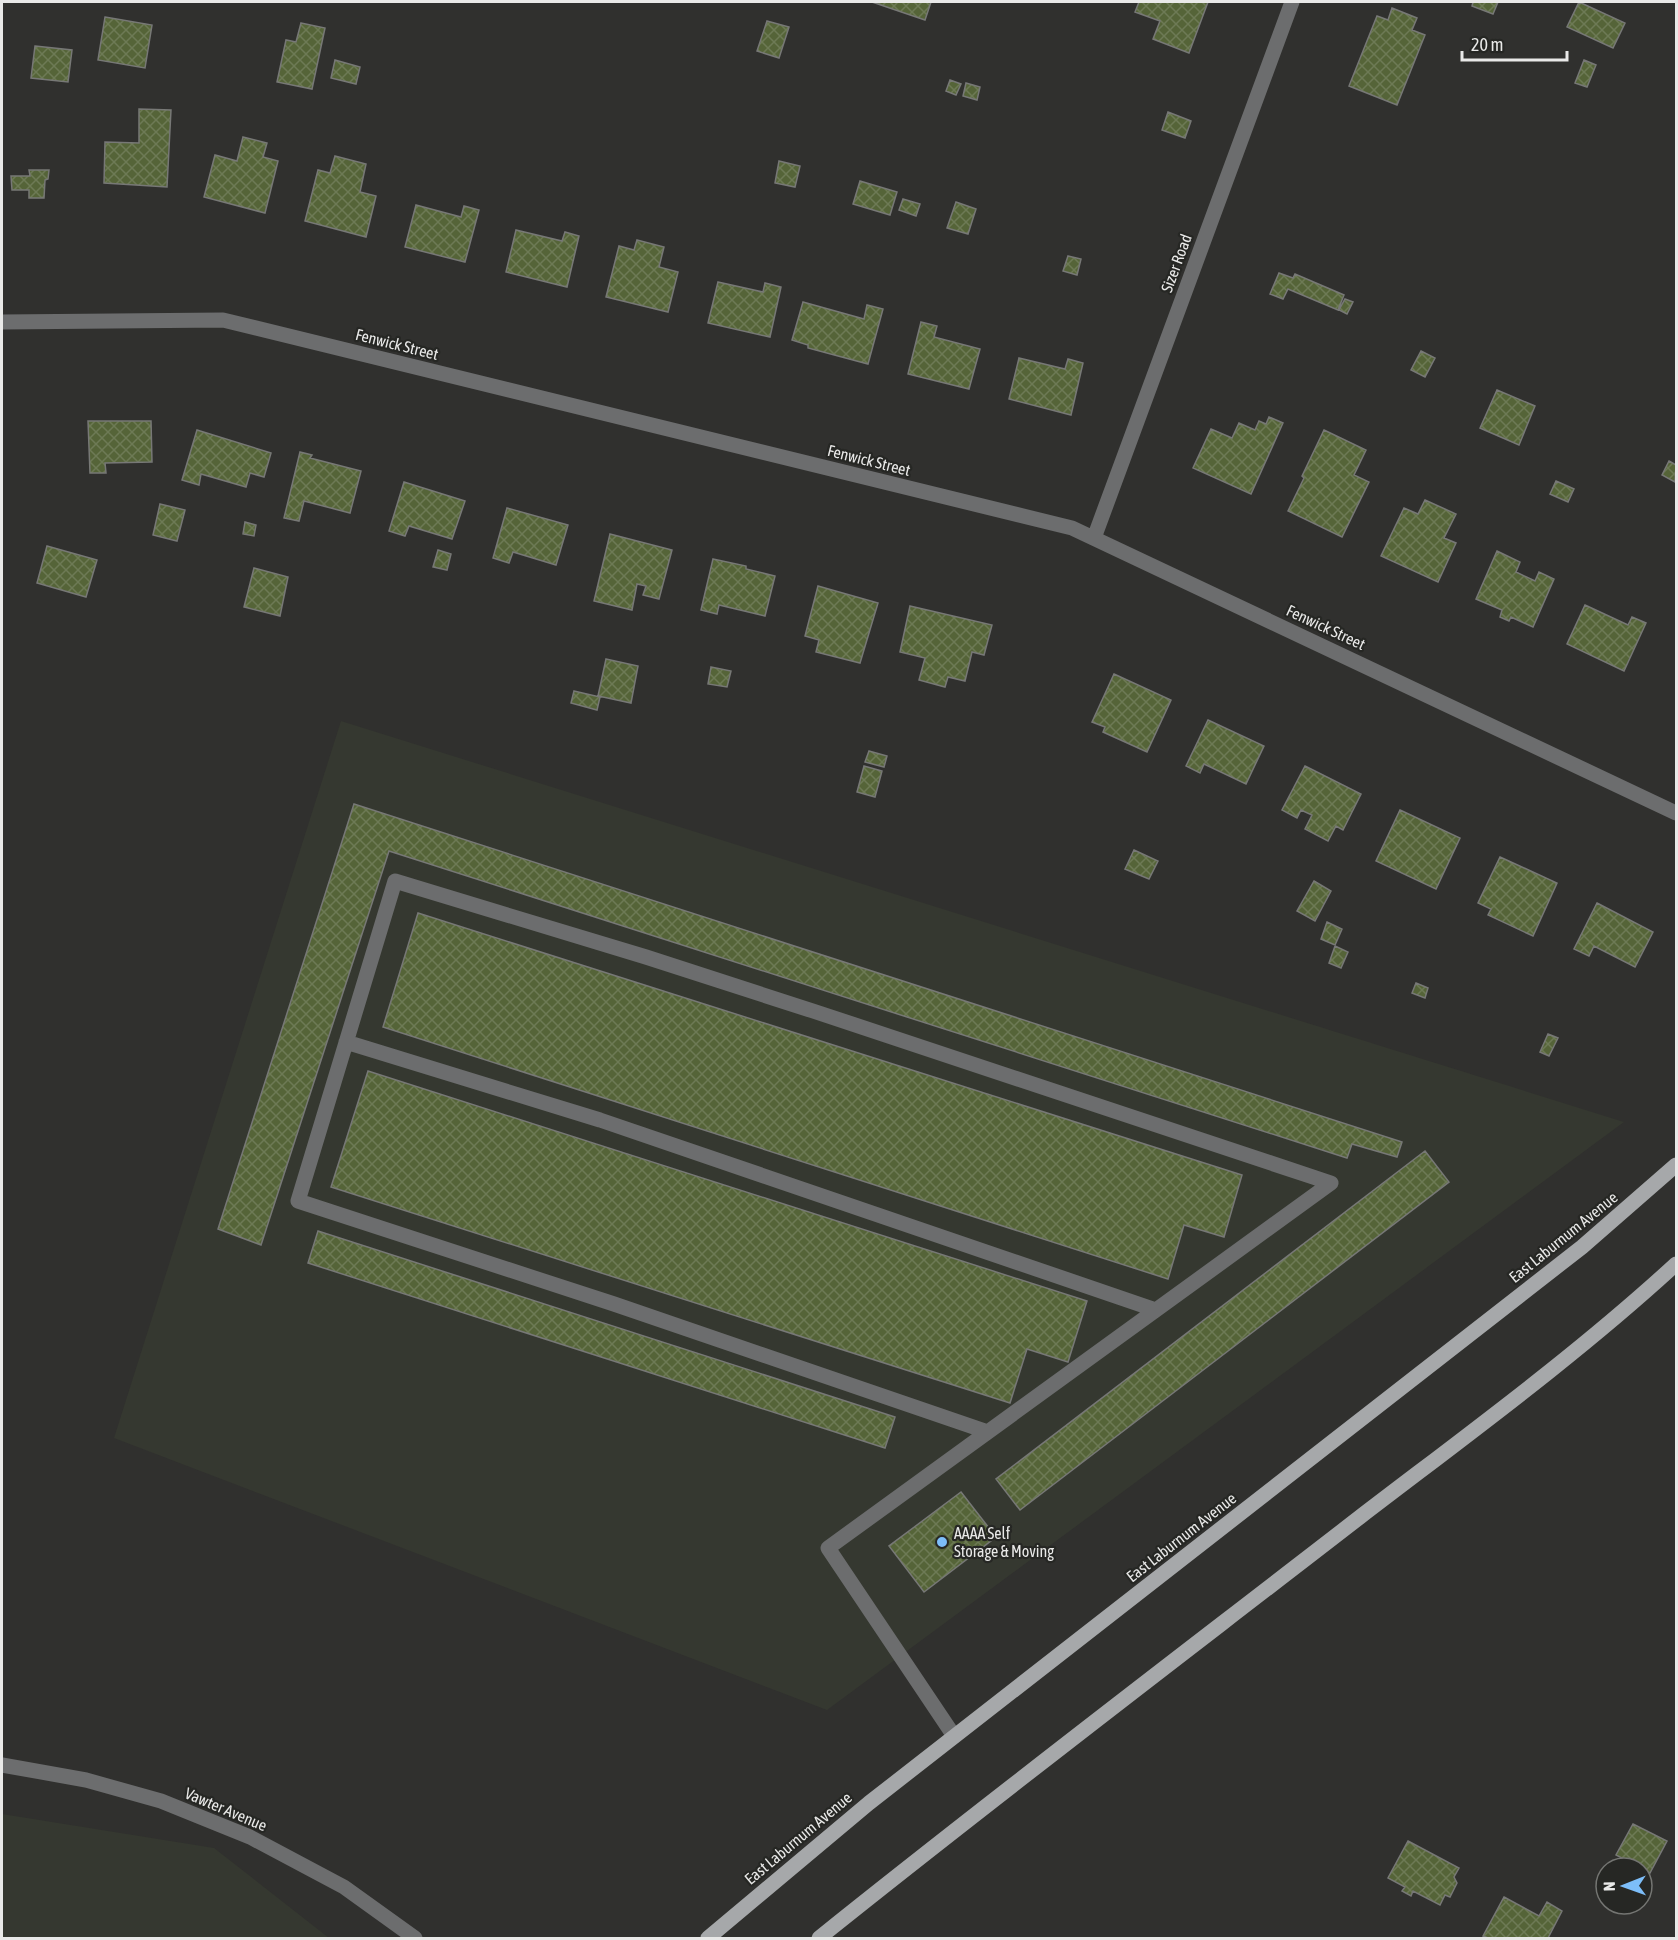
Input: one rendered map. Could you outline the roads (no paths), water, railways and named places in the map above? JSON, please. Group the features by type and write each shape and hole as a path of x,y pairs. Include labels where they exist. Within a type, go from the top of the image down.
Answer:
{"main road":[{"name":"East Laburnum Avenue","path":"708,1938 823,1839 1573,1255 1677,1165"},
{"path":"819,1938 1547,1373 1637,1300 1677,1264"}],"street":[{"name":"Sizer Road","path":"1094,538 1292,2"},
{"name":"Fenwick Street","path":"2,322 223,320 1072,528 1677,813"},
{"path":"954,1736 828,1548 988,1432 1331,1183 802,1007 394,881 298,1201 614,1304 988,1432"},
{"path":"346,1042 600,1120 1156,1310"},
{"name":"Vawter Avenue","path":"2,1765 86,1780 161,1801 250,1837 344,1887 415,1938"}],"place":[{"name":"AAAA Self Storage & Moving","path":"942,1542"}]}
